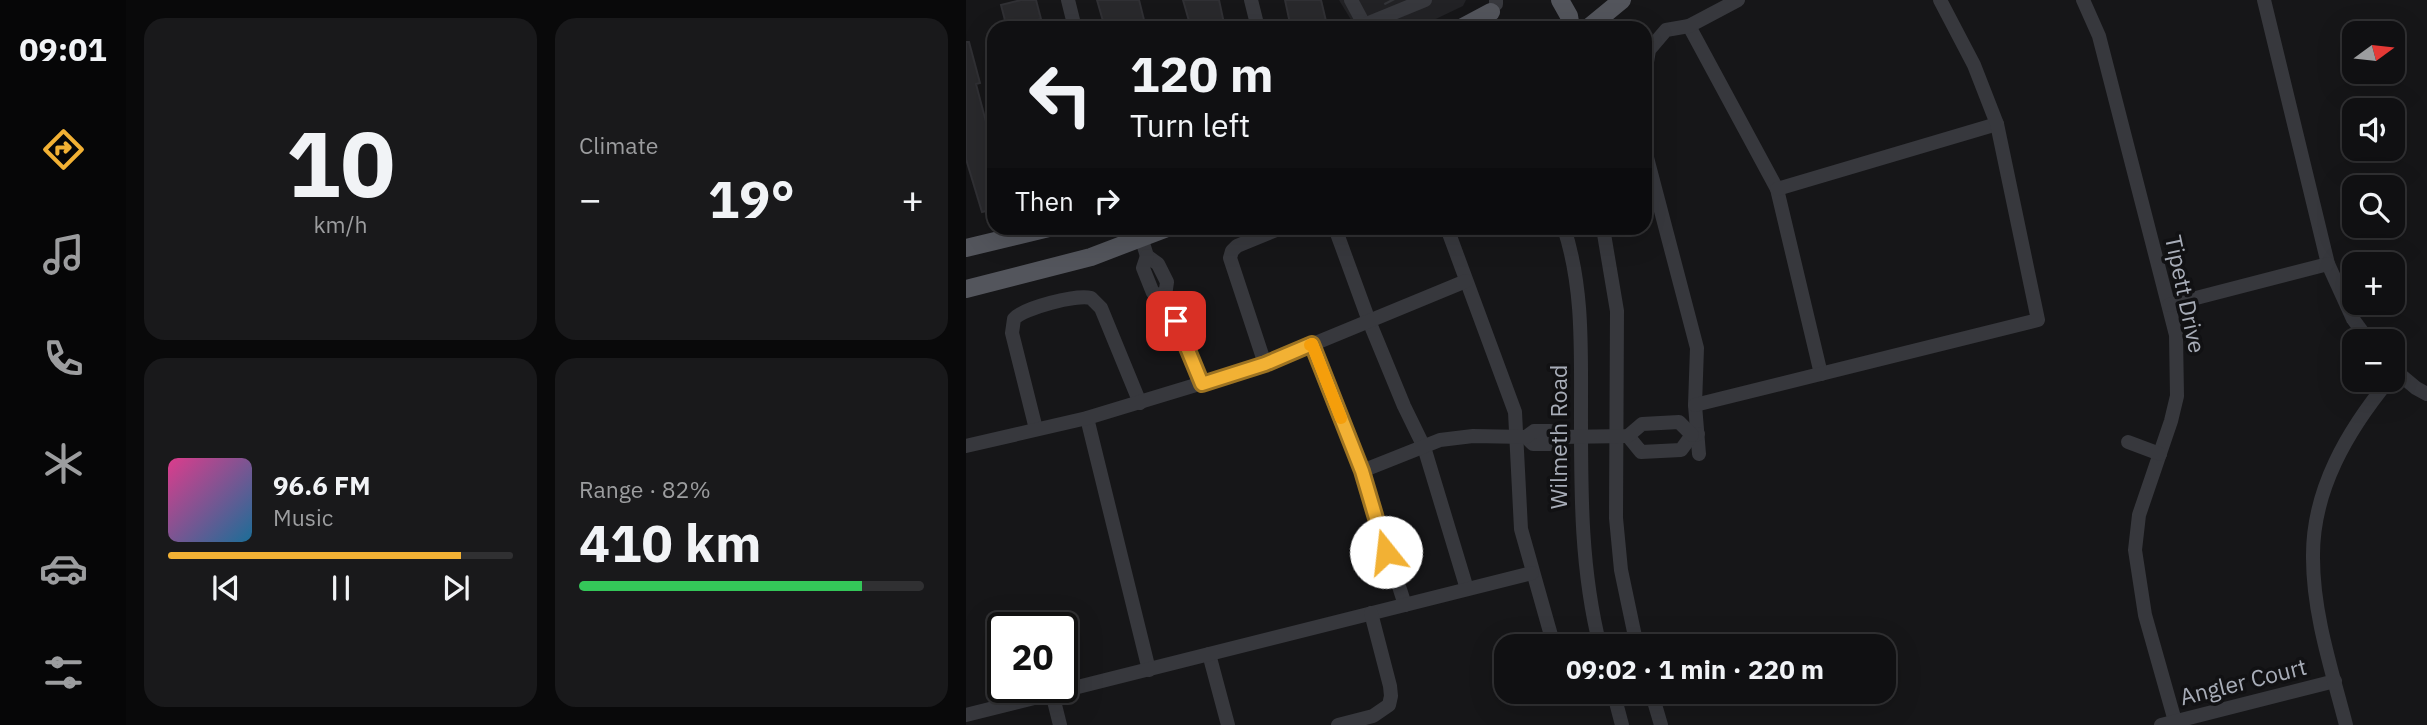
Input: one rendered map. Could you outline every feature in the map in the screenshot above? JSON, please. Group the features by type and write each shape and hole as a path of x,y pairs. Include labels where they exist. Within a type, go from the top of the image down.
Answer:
{"main road":[{"path":"1560,0 1570,21"},
{"path":"1596,21 1622,0"},
{"path":"1473,21 1494,9"},
{"path":"966,248 1020,235"},
{"path":"966,289 1082,260 1135,235"}],"street":[{"path":"1068,0 1073,21"},
{"path":"1251,0 1256,21"},
{"path":"1351,0 1362,21"},
{"path":"1652,46 1666,30 1689,26 1738,0"},
{"path":"1695,405 2038,320 1997,124 1974,65 1940,0"},
{"name":"Tipett Drive","path":"2083,0 2099,36 2176,335 2177,396 2139,515 2135,550 2138,583 2168,723"},
{"path":"2264,0 2328,264 2360,329"},
{"path":"1374,21 1408,3"},
{"path":"1689,26 1777,189 1821,374"},
{"path":"1777,189 1997,124"},
{"path":"1652,177 1697,348 1695,435 1699,454"},
{"path":"1140,235 1147,256 1158,264 1167,282 1165,296 1202,384"},
{"path":"1264,235 1237,246 1231,251 1230,258 1265,364"},
{"path":"1338,235 1369,321 1424,447 1467,589"},
{"path":"1450,235 1507,385 1522,437 1521,528 1550,634"},
{"name":"Wilmeth Road","path":"1566,235 1572,252 1579,307 1581,522 1584,557 1598,634"},
{"path":"1605,235 1617,311 1623,436 1616,518 1621,570 1634,634"},
{"path":"2169,305 2328,264"},
{"path":"966,446 1087,418 1265,364 1466,281"},
{"path":"1036,429 1012,333 1014,319 1024,311 1078,297 1091,298 1101,307 1140,403"},
{"path":"1312,344 1362,471 1405,605"},
{"path":"2405,381 2427,394"},
{"path":"2346,725 2316,597 2313,558 2315,526 2340,449 2378,392"},
{"path":"1087,418 1149,670"},
{"path":"1362,471 1454,438 1522,437 1534,431 1550,431 1559,437 1623,436 1642,424 1679,422 1695,435"},
{"path":"1623,436 1641,453 1681,450 1695,435"},
{"path":"2128,442 2160,454"},
{"path":"1078,687 1532,573"},
{"path":"1338,725 1373,716 1389,705 1390,687 1371,613"},
{"path":"1209,654 1228,725"},
{"name":"Angler Court","path":"2168,723 2335,681"},
{"path":"966,715 1013,703"},
{"path":"1054,703 1060,725"},
{"path":"1616,704 1622,725"},
{"path":"1655,704 1661,725"}],"shaded area":[{"path":"1339,0 1466,0 1463,6 1432,21 1352,21"}],"building":[{"path":"1021,0 1036,0 1041,19 1005,21 1001,5"},
{"path":"1097,0 1139,0 1144,21 1103,21"},
{"path":"1183,0 1219,0 1224,21 1189,21"},
{"path":"1285,0 1321,0 1326,21 1290,21"},
{"path":"966,42 969,42 980,83 976,84 987,122 987,211 982,212 966,159"}],"slow traffic":[{"path":"1310,345 1312,344 1341,418"}],"route":[{"path":"1176,321 1202,384 1265,364 1312,344 1362,471 1386,552"}]}
